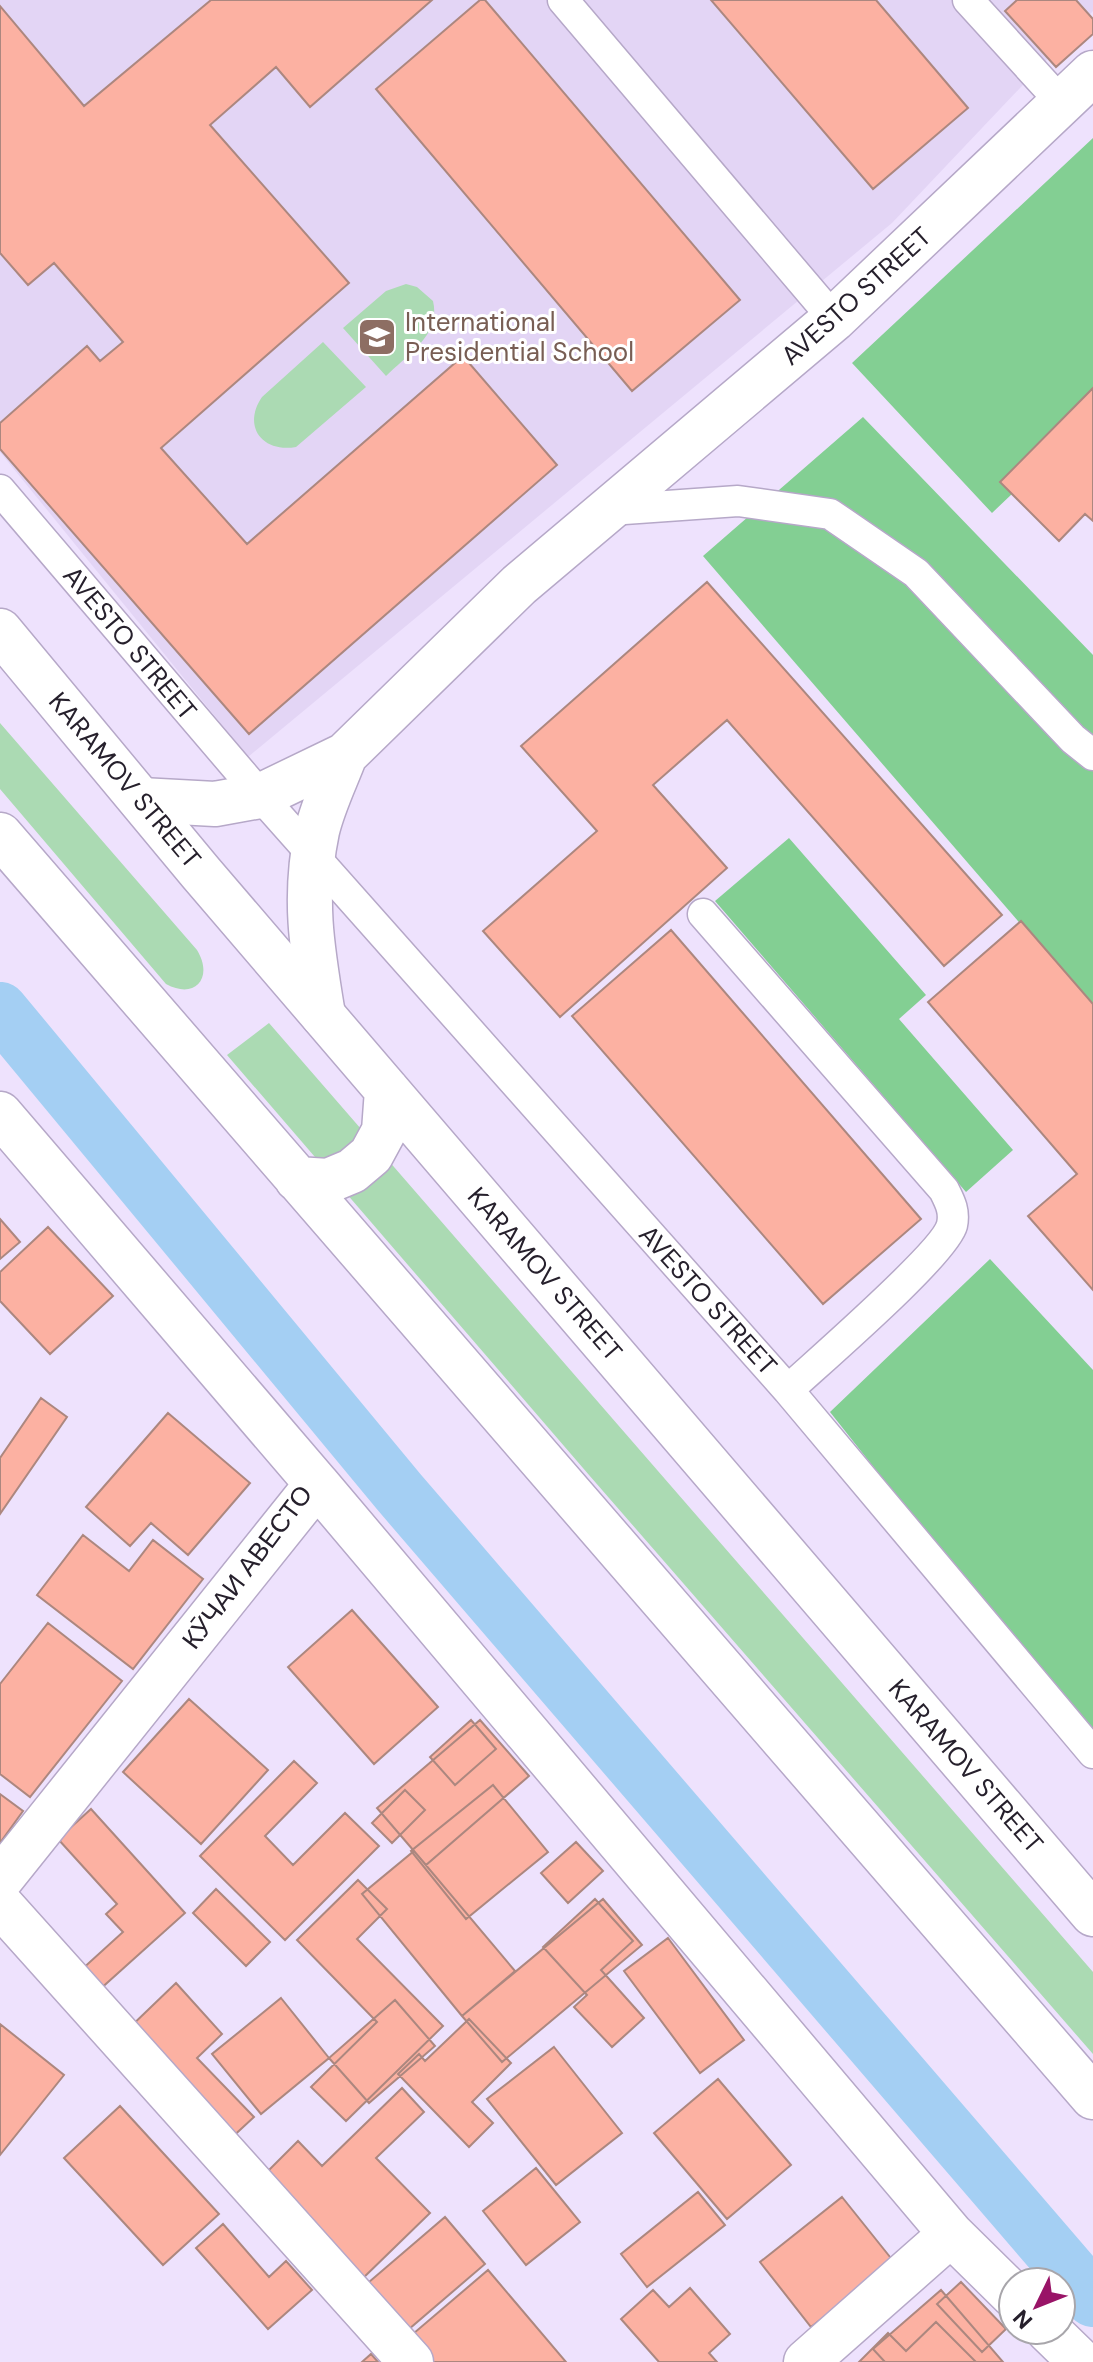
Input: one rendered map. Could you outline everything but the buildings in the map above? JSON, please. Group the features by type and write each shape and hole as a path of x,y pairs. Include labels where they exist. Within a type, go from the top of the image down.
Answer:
{"street":[{"name":"AVESTO STREET","path":"141,800 215,804 260,796 345,755 519,585 834,319 1093,73"},
{"name":"KARAMOV STREET","path":"0,631 323,1015 1093,1914"},
{"name":"AVESTO STREET","path":"323,1015 311,949 308,891 318,827 345,755"},
{"path":"0,835 1093,2097"},
{"path":"297,1179 328,1181 352,1171 371,1155 384,1131 387,1090"},
{"name":"КӮЧАИ АВЕСТО","path":"0,1114 317,1484 0,1880"},
{"path":"317,1484 951,2234 997,2279"},
{"path":"0,1904 411,2362"},
{"path":"806,2362 951,2234"},
{"path":"1064,2346 1081,2362"}],"lane":[{"path":"563,0 834,319"},
{"path":"968,0 1061,102"},
{"name":"AVESTO STREET","path":"0,490 260,796 788,1390 1093,1753"},
{"path":"610,510 738,501 830,514 916,573 1073,739 1093,755"},
{"path":"703,914 944,1190 954,1211 951,1228 929,1258 788,1390"}],"shaded area":[{"name":"International Presidential School","path":"0,0 1093,0 1093,11 892,223 248,757 0,452"}],"green space":[{"path":"1093,138 1093,480 1061,447 992,513 852,363"},
{"path":"406,284 417,287 433,301 432,324 421,343 386,376 343,328 386,291"},
{"path":"323,342 366,387 296,447 274,446 259,435 255,427 256,408 262,397"},
{"path":"863,417 1093,655 1093,1008 703,556"},
{"path":"0,723 197,950 203,969 199,984 185,989 166,984 0,789"},
{"path":"789,838 926,995 899,1019 1013,1150 966,1192 715,901"},
{"path":"269,1023 1093,1972 1093,2054 227,1055"},
{"path":"990,1259 1093,1370 1093,1744 830,1412"}],"waterway":[{"path":"0,1010 399,1492 1093,2299"}],"place":[{"name":"International Presidential School","path":"377,337"}]}
